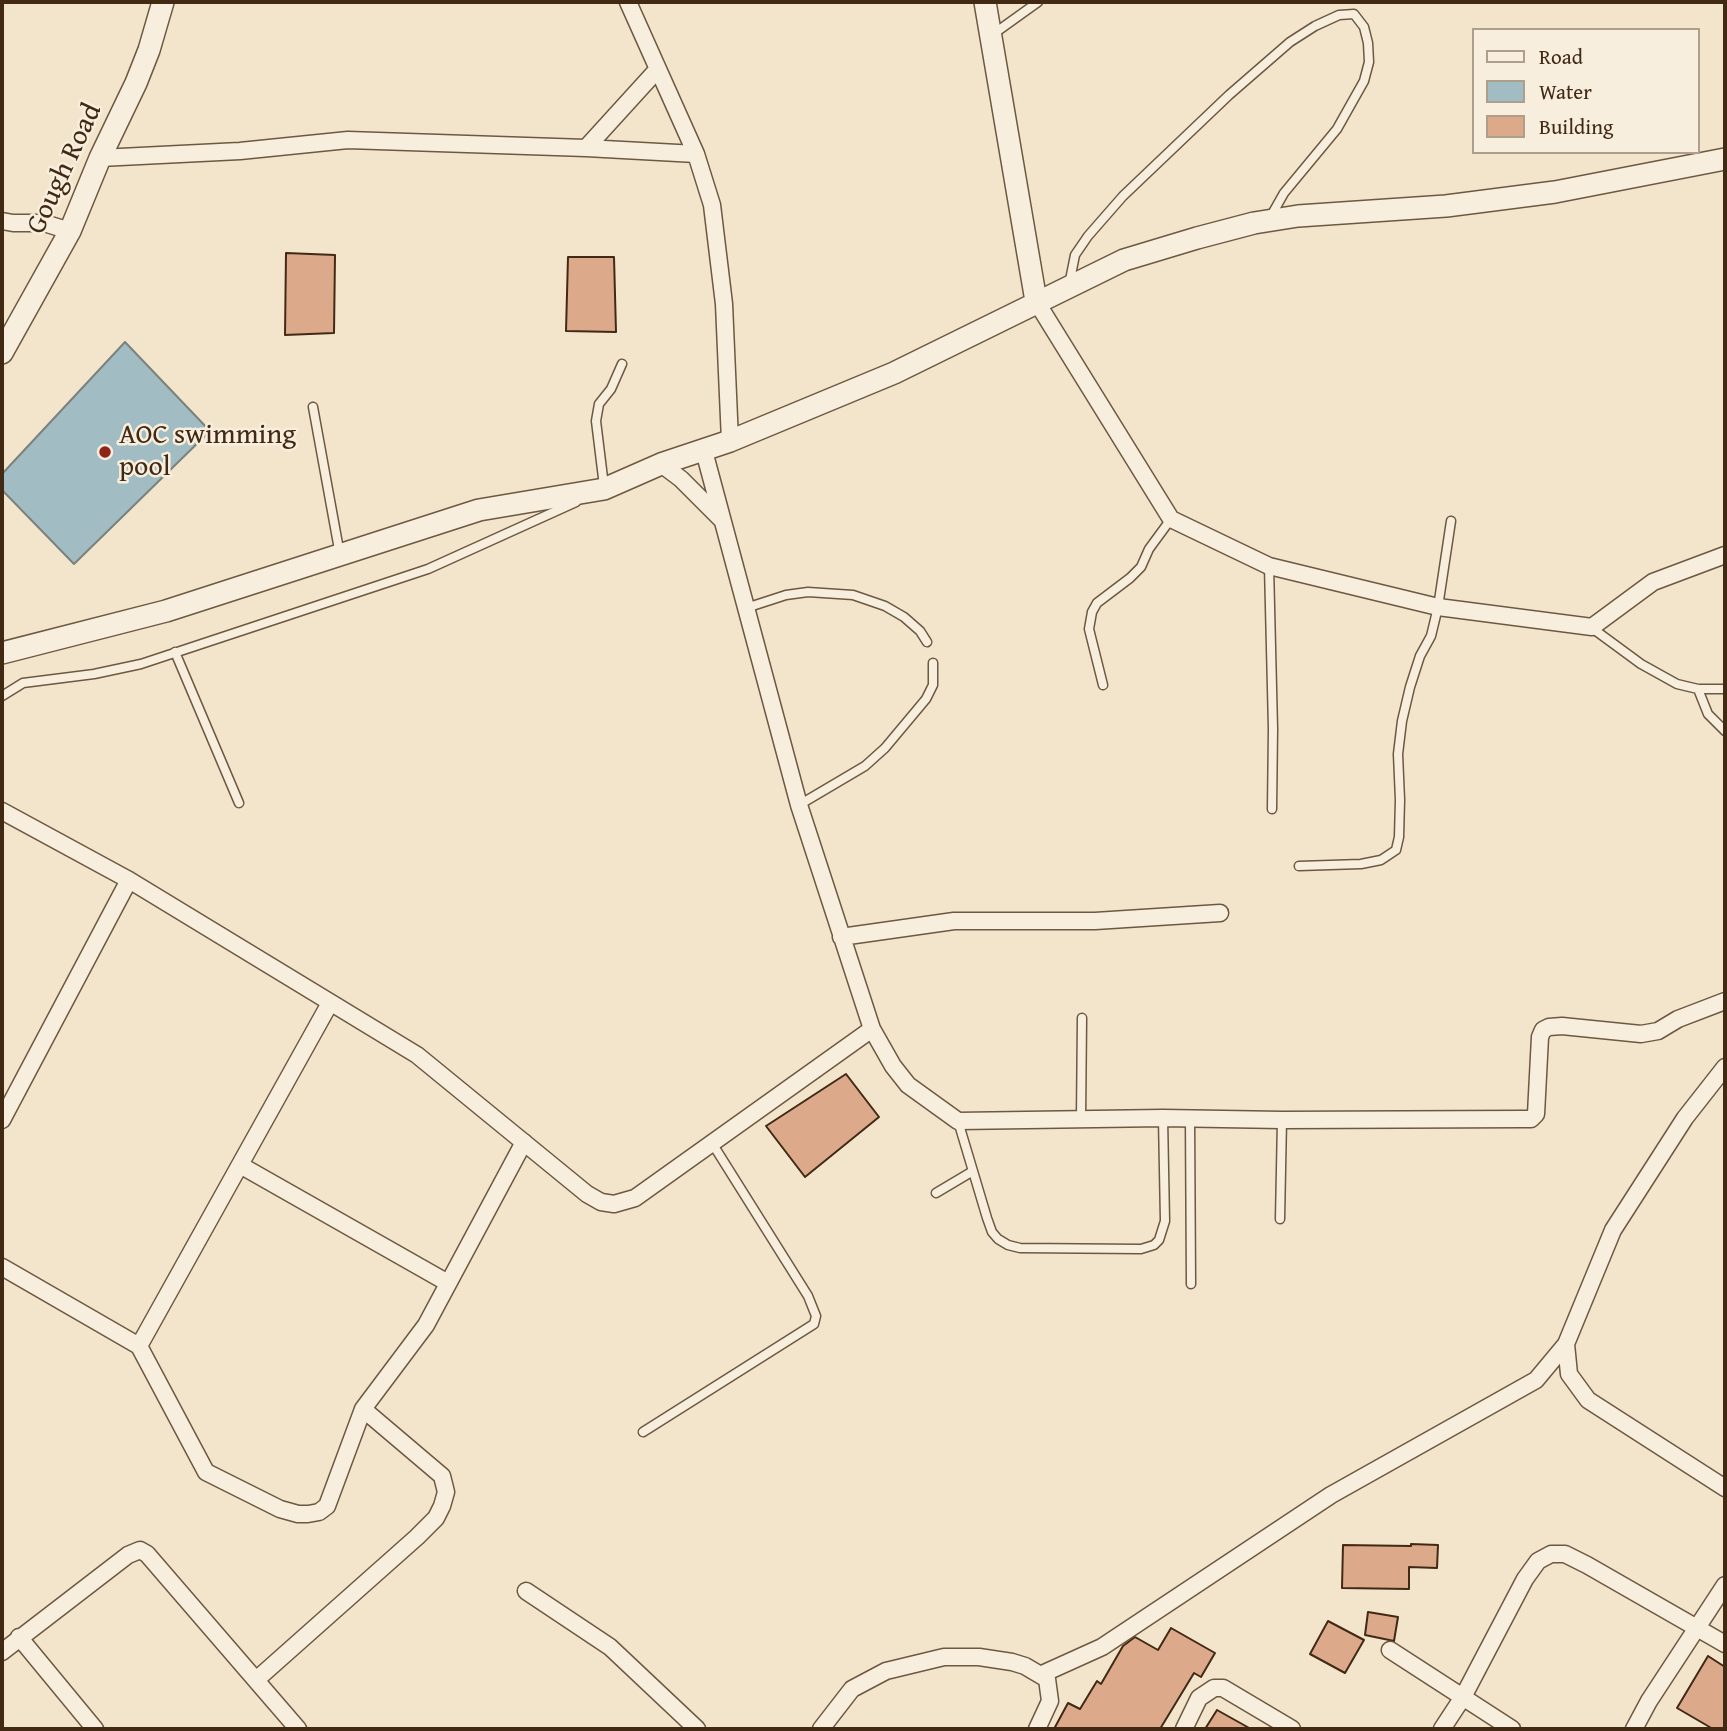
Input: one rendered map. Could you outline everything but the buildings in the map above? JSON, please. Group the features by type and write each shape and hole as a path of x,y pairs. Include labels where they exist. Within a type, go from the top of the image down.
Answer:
{"street":[{"name":"Gough Road","path":"2,353 70,231 100,158 136,83 163,2"},
{"path":"628,2 695,155 712,205 724,303 730,441"},
{"path":"985,2 1036,301 1171,519 1269,566 1438,607 1592,627 1653,582 1725,555"},
{"path":"586,148 657,71"},
{"path":"100,158 240,151 348,140 586,148 695,155"},
{"path":"2,653 166,611 479,510 604,489 661,464 730,441 894,373 1124,260 1197,237 1298,216 1446,206 1555,192 1725,159"},
{"path":"2,220 13,223 44,223 70,231"},
{"path":"704,451 799,805 872,1029 893,1066 908,1085 958,1121 1163,1118 1531,1119 1536,1111 1540,1037 1543,1030 1562,1026 1641,1034 1658,1031 1678,1019 1725,1000"},
{"path":"661,464 681,479 722,521"},
{"path":"2,811 129,880 417,1055 587,1194 601,1202 614,1204 635,1198 872,1029"},
{"path":"2,1119 129,880"},
{"path":"841,937 954,921 1095,921 1220,914"},
{"path":"139,1346 330,1003"},
{"path":"1040,1675 1102,1647 1331,1495 1536,1380 1566,1344 1613,1230 1685,1118 1725,1067"},
{"path":"2,1267 139,1346 206,1472 280,1509 298,1514 319,1512 327,1506 363,1409 419,1334 524,1142"},
{"path":"240,1164 448,1283"},
{"path":"1566,1344 1569,1374 1588,1400 1725,1489"},
{"path":"256,1679 417,1537 436,1518 442,1506 446,1492 442,1476 363,1409"},
{"path":"2,1652 128,1555 140,1550 147,1553 298,1729"},
{"path":"1442,1729 1463,1697 1525,1579 1538,1561 1551,1555 1565,1555 1587,1565 1725,1644"},
{"path":"1634,1729 1649,1701 1725,1585"},
{"path":"526,1591 610,1647 697,1729"},
{"path":"19,1637 95,1729"},
{"path":"1390,1650 1513,1729"},
{"path":"821,1729 852,1689 886,1671 944,1657 979,1657 1025,1665 1047,1679 1050,1701 1037,1729"},
{"path":"1184,1729 1199,1698 1214,1688 1223,1688 1292,1729"}],"lane":[{"path":"990,37 1038,2"},
{"path":"1069,286 1075,255 1123,196 1290,42 1339,15 1354,14 1364,27 1368,43 1369,62 1364,81 1337,129 1284,193 1268,221"},
{"path":"2,696 23,683 94,674 141,664 428,569 604,489 596,421 599,404 611,389 622,364"},
{"path":"313,407 340,555"},
{"path":"1104,685 1088,629 1092,612 1097,603 1140,567 1149,549 1171,519"},
{"path":"1299,866 1361,864 1381,860 1396,850 1400,800 1398,754 1402,721 1420,656 1431,636 1451,521"},
{"path":"1269,566 1272,810"},
{"path":"746,608 786,595 808,592 853,595 886,606 920,632 927,642"},
{"path":"1592,627 1641,664 1677,684 1698,689 1725,689"},
{"path":"175,652 239,803"},
{"path":"799,805 864,766 886,748 926,699 933,685 933,663"},
{"path":"1698,689 1708,714 1725,731"},
{"path":"1081,1119 1082,1018"},
{"path":"958,1121 992,1232 1008,1245 1020,1248 1141,1250 1159,1240 1165,1221 1163,1118"},
{"path":"1190,1118 1191,1284"},
{"path":"1280,1219 1282,1120"},
{"path":"643,1432 814,1324 816,1316 808,1296 712,1143"},
{"path":"936,1193 973,1171"}],"water":[{"name":"AOC swimming pool","path":"125,342 210,431 74,564 2,490 2,474"}],"place":[{"name":"AOC swimming pool","path":"105,452"}]}
